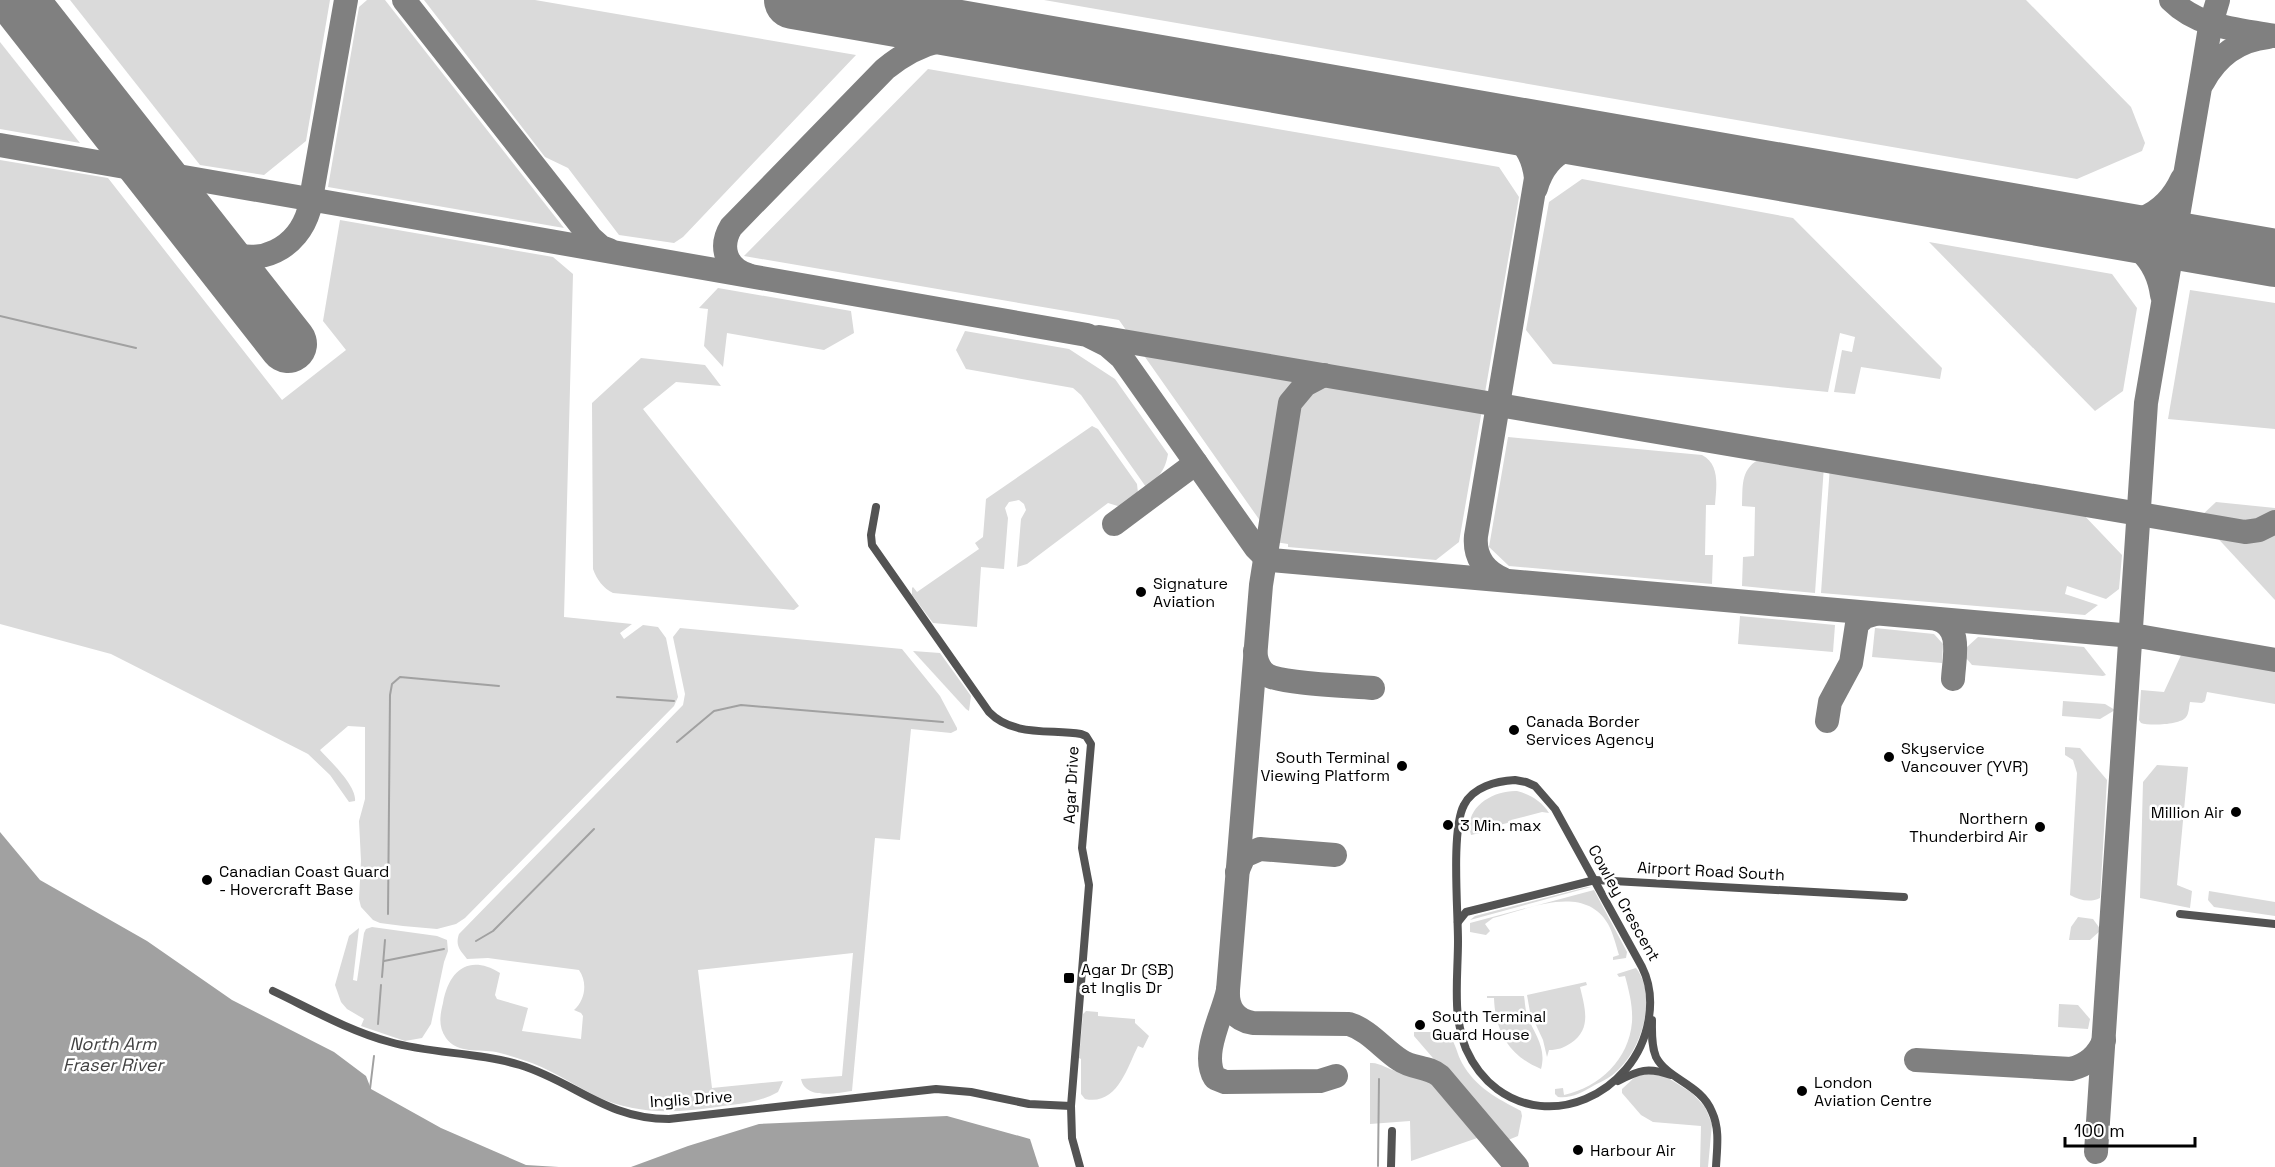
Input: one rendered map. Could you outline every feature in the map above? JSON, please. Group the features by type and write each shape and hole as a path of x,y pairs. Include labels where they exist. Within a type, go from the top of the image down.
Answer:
{"street":[{"name":"Agar Drive","path":"876,507 871,538 874,549 989,712 998,721 1013,728 1081,734 1086,736 1091,744 1082,848 1089,885 1071,1106"},
{"name":"Cowley Crescent","path":"1520,781 1531,784 1555,809 1595,880 1646,975 1651,1001 1648,1022 1639,1048 1627,1068 1610,1086 1577,1103 1547,1107 1520,1102 1488,1080 1470,1057 1461,1034 1458,1017 1457,927 1459,818 1463,806 1470,797 1490,784 1520,781"},
{"name":"Airport Road South","path":"1457,927 1459,919 1466,912 1595,880 1904,897"},
{"path":"2180,914 2275,924"},
{"name":"Inglis Drive","path":"273,991 369,1036 409,1047 522,1066 616,1111 649,1118 669,1119 936,1089 957,1090 1029,1104 1071,1106"},
{"path":"1651,1001 1655,1053 1661,1063 1697,1090 1712,1111 1718,1137 1716,1167"},
{"path":"1610,1086 1632,1074 1646,1070 1659,1070 1678,1077"},
{"path":"1071,1106 1072,1138 1080,1167"},
{"path":"1391,1167 1392,1131"}],"shaded area":[{"path":"70,0 330,0 306,141 264,175 200,165"},
{"path":"367,0 385,0 564,228 328,187 359,7"},
{"path":"424,0 535,0 856,55 683,237 674,243 619,235 568,168 545,157"},
{"path":"1044,0 2026,0 2131,107 2145,143 2142,151 2077,179"},
{"path":"0,42 80,143 0,129"},
{"path":"928,69 1499,167 1519,197 1459,542 1436,560 1288,547 1288,544 1275,542 1119,320 744,256"},
{"path":"0,160 108,178 282,400 346,350 323,321 340,220 553,257 573,274 564,617 632,624 620,633 624,639 643,625 658,627 666,638 678,697 674,706 465,918 456,924 437,929 380,923 373,920 361,907 359,899 361,861 359,821 365,799 365,727 348,726 320,750 352,788 355,801 349,802 330,775 308,754 111,654 0,624"},
{"path":"1582,179 1793,218 1942,368 1940,379 1861,367 1855,394 1834,392 1842,350 1852,352 1855,337 1840,333 1828,392 1553,364 1526,330 1549,202"},
{"path":"1929,242 2112,274 2137,308 2123,391 2095,411"},
{"path":"718,288 851,311 854,333 824,350 727,333 723,367 704,346 708,309 699,308"},
{"path":"2190,290 2275,303 2275,429 2168,419"},
{"path":"965,331 1069,349 1115,379 1168,454 1161,473 1146,487 1081,395 1073,388 966,369 956,350"},
{"path":"641,358 705,365 721,386 676,382 643,409 799,606 794,610 613,593 598,580 593,569 592,403"},
{"path":"1092,426 1098,429 1137,484 1138,493 1121,507 1108,503 1027,564 1017,567 1021,519 1026,510 1024,504 1019,500 1009,502 1005,508 1008,518 1004,569 981,567 977,627 933,623 912,595 912,588 917,592 979,549 975,543 983,537 986,499"},
{"path":"1508,437 1702,455 1708,459 1716,477 1715,505 1706,505 1705,555 1713,555 1712,584 1509,566 1489,547"},
{"path":"1758,460 1824,466 1815,593 1742,586 1743,557 1754,556 1755,507 1742,506 1743,486 1745,474"},
{"path":"1830,466 2058,488 2122,555 2119,589 2106,599 2067,586 2065,594 2098,605 2085,615 1821,593"},
{"path":"2216,502 2275,508 2275,600 2199,518"},
{"path":"1740,616 1835,625 1833,652 1738,644"},
{"path":"680,628 902,649 940,696 957,728 951,733 911,729 900,840 875,838 852,1091 830,1094 815,1093 804,1086 801,1079 842,1076 853,953 698,970 712,1088 783,1081 778,1092 763,1099 748,1102 670,1111 626,1107 596,1096 533,1063 496,1052 456,1047 446,1038 442,1030 441,1012 450,982 462,968 479,965 500,973 495,995 497,999 528,1008 522,1031 581,1039 583,1016 574,1010 581,1001 584,991 584,980 579,970 488,958 467,959 459,948 458,938 459,934 683,705 685,694 673,637"},
{"path":"1875,628 1934,634 1943,644 1942,663 1872,657"},
{"path":"1978,637 2084,647 2106,675 1972,665 1966,658 1967,647"},
{"path":"913,651 940,653 971,696 969,711 966,709"},
{"path":"2182,653 2275,670 2275,704 2207,692 2205,701 2202,703 2190,702 2188,714 2183,720 2165,724 2141,723 2139,720 2141,690 2164,692"},
{"path":"2063,701 2105,704 2115,710 2100,719 2062,716"},
{"path":"2065,747 2080,748 2107,780 2100,898 2088,901 2070,895 2077,773 2073,760 2065,755"},
{"path":"2157,765 2188,767 2177,885 2192,891 2190,908 2140,898 2143,782"},
{"path":"1508,791 1517,791 1535,799 1549,813 1542,812 1511,820 1511,822 1492,827 1493,830 1471,835 1471,817 1482,802"},
{"path":"1591,887 1470,920 1475,916"},
{"path":"1594,890 1627,952 1626,958 1613,960 1613,957 1619,955 1608,924 1598,912 1585,904 1555,902 1539,905 1493,918 1485,924 1490,931 1486,935 1470,932 1470,923"},
{"path":"2209,891 2275,902 2275,916 2214,907 2208,900"},
{"path":"2078,917 2093,919 2101,930 2090,940 2069,940 2071,927"},
{"path":"372,927 437,936 447,940 448,951 431,1024 422,1038 405,1041 361,1026 364,1019 347,1009 341,1002 335,985 349,936 359,928 353,980 357,981 364,933 366,929"},
{"path":"1636,968 1646,992 1645,1020 1628,1058 1611,1076 1585,1091 1567,1097 1558,1097 1555,1089 1563,1088 1564,1095 1577,1091 1601,1078 1619,1059 1630,1035 1632,1016 1625,976 1619,977 1617,974"},
{"path":"1586,982 1587,985 1580,987 1585,1018 1582,1031 1568,1045 1549,1050 1547,1057 1543,1040 1530,1012 1527,995"},
{"path":"1487,996 1524,996 1527,1015 1541,1047 1541,1069 1530,1064 1512,1050 1497,1021 1494,998 1487,998"},
{"path":"2059,1004 2078,1005 2090,1019 2088,1029 2058,1027"},
{"path":"1086,1011 1098,1012 1098,1016 1135,1019 1135,1023 1149,1036 1143,1048 1138,1046 1125,1074 1113,1091 1096,1100 1085,1099 1081,1094 1081,1059 1079,1058 1083,1014"},
{"path":"1414,1032 1437,1032 1450,1037 1462,1063 1480,1086 1521,1111 1518,1136 1508,1140 1501,1137 1414,1036"},
{"path":"1370,1063 1394,1070 1434,1075 1483,1136 1411,1161 1410,1121 1370,1124"},
{"path":"1645,1073 1665,1076 1692,1093 1705,1107 1712,1124 1708,1167 1700,1167 1701,1126 1653,1122 1641,1115 1622,1093 1622,1089 1635,1077"}],"water":[{"name":"North Arm Fraser River","path":"0,832 40,880 147,941 232,1000 334,1052 366,1076 371,1089 441,1128 526,1165 559,1167 0,1167"},
{"path":"947,1116 1030,1139 1039,1167 631,1167 759,1124"}],"waterway":[{"path":"0,316 136,348"},
{"path":"388,914 390,695 392,684 400,677 499,686"},
{"path":"617,697 674,701"},
{"path":"677,742 714,711 741,705 943,722"},
{"path":"476,941 493,931 594,829"},
{"path":"382,977 385,940"},
{"path":"384,961 444,949"},
{"path":"378,1024 381,985"},
{"path":"370,1089 374,1056"},
{"path":"1378,1166 1379,1079"}],"taxiway":[{"path":"197,228 223,249 250,257 275,251 296,235 304,223 309,210 346,0"},
{"path":"404,0 591,238 601,247 609,250"},
{"path":"886,0 926,17 974,30"},
{"path":"2171,0 2206,22 2275,36"},
{"path":"2096,1152 2146,403 2210,27 2218,0"},
{"path":"748,275 734,267 727,256 725,249 731,227 885,69 899,58 927,44 956,38 1005,37"},
{"path":"2203,82 2215,64 2230,51 2248,42 2268,37"},
{"path":"1469,118 1505,130 1522,143 1533,164 1536,178 1476,536 1477,550 1482,562 1490,572 1503,579"},
{"path":"1536,188 1549,162 1558,154 1593,144 1621,145"},
{"path":"0,145 1087,335 1107,345 1122,358 1256,548 1271,560 2144,637 2275,660"},
{"path":"2087,226 2116,225 2143,218 2165,204 2182,179"},
{"path":"2097,228 2121,237 2141,251 2155,270 2162,295"},
{"path":"2255,255 2275,264"},
{"path":"1099,337 2245,532 2259,530 2275,522"},
{"path":"1324,375 1305,385 1290,403 1261,585 1228,990 1214,1034 1210,1058 1215,1078 1225,1082 1320,1081 1336,1076"},
{"path":"1114,524 1196,463"},
{"path":"1827,721 1830,702 1851,663 1857,624 1865,617 1875,614"},
{"path":"1937,619 1945,623 1954,636 1953,679"},
{"path":"1255,651 1262,671 1275,678 1301,683 1373,688"},
{"path":"1237,872 1244,856 1260,849 1335,855"},
{"path":"1228,990 1231,1008 1241,1019 1253,1023 1349,1024 1376,1040 1405,1063 1440,1076 1517,1167"},
{"path":"1916,1060 2071,1069 2091,1059 2099,1051 2104,1040"}],"runway":[{"path":"18,0 288,344"},
{"path":"793,0 2275,258"}],"place":[{"name":"Signature Aviation","path":"1141,592"},
{"name":"Canada Border Services Agency","path":"1514,730"},
{"name":"Skyservice Vancouver (YVR)","path":"1889,757"},
{"name":"South Terminal Viewing Platform","path":"1402,766"},
{"name":"Million Air","path":"2236,812"},
{"name":"3 Min. max","path":"1448,825"},
{"name":"Northern Thunderbird Air","path":"2040,827"},
{"name":"Canadian Coast Guard - Hovercraft Base","path":"207,880"},
{"name":"Agar Dr (SB) at Inglis Dr","path":"1069,978"},
{"name":"South Terminal Guard House","path":"1420,1025"},
{"name":"London Aviation Centre","path":"1802,1091"},
{"name":"Harbour Air","path":"1578,1150"}]}
